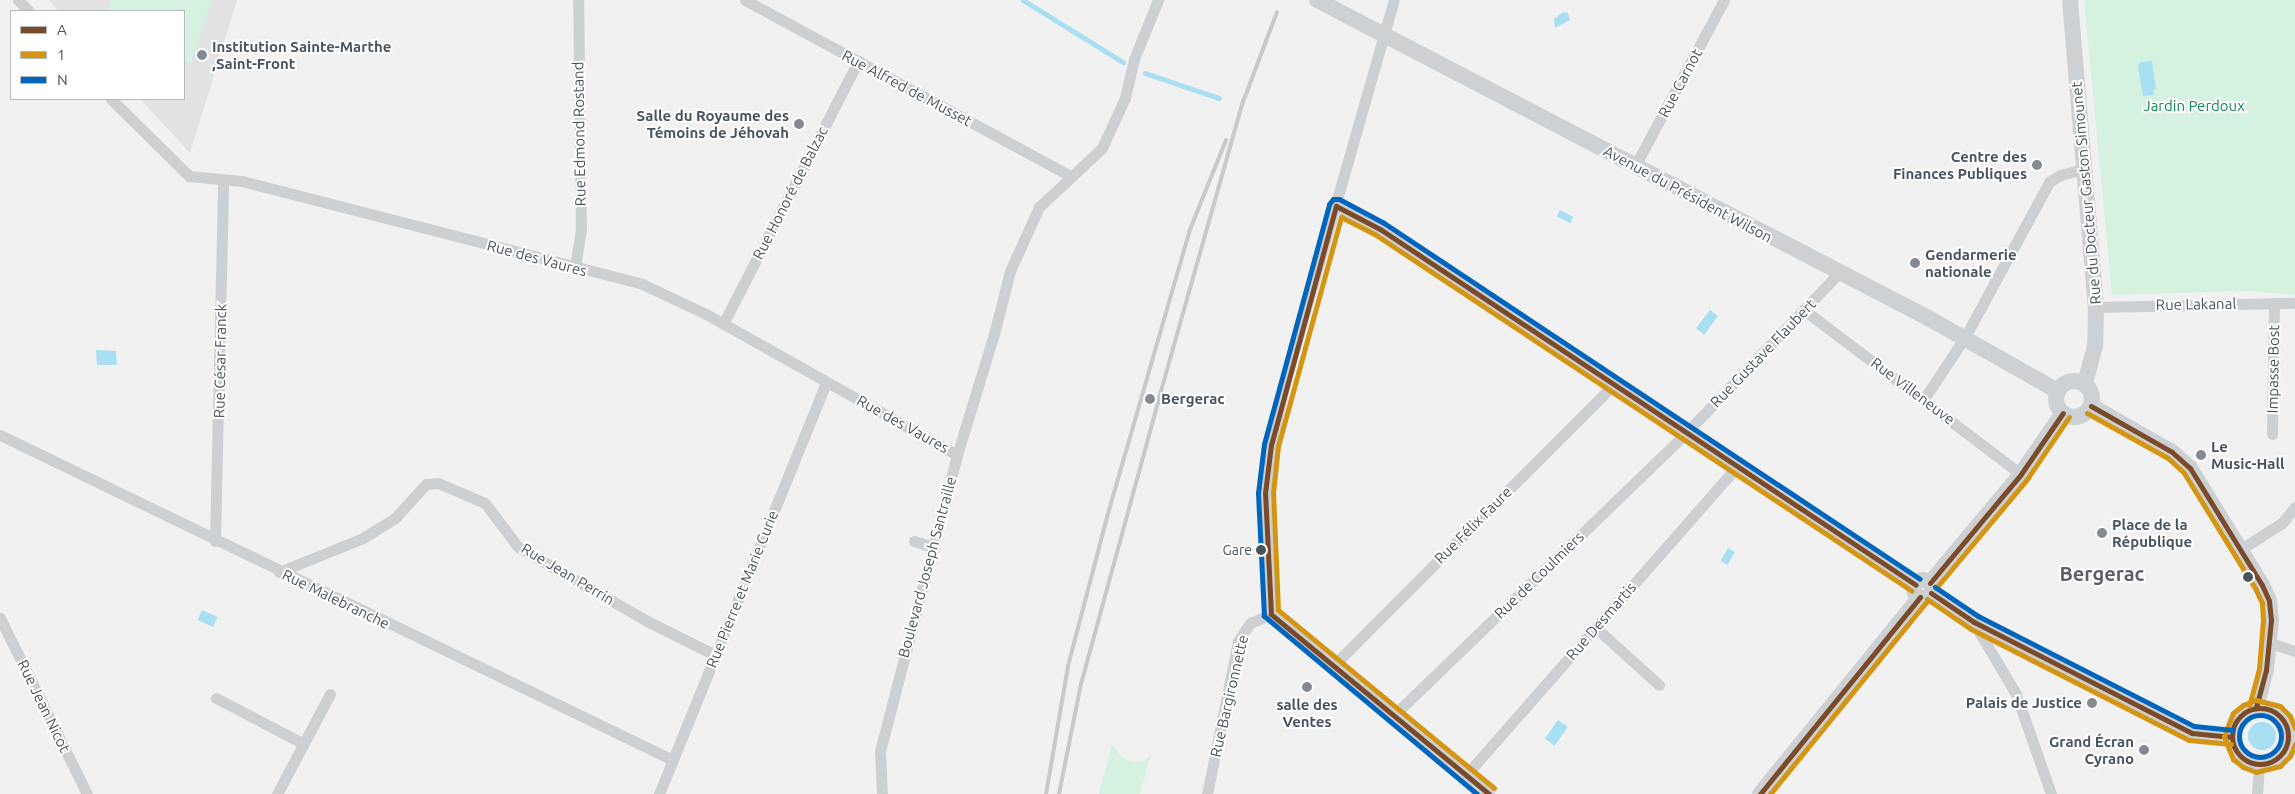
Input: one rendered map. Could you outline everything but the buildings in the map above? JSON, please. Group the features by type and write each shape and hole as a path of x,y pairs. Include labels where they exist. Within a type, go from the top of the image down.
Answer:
{"main road":[{"name":"Avenue du Président Wilson","path":"1317,0 1965,337 2058,391"},
{"name":"Rue du Docteur Gaston Simounet","path":"2070,0 2096,307 2095,346 2085,384"},
{"path":"2070,381 2085,384 2091,394 2091,406 2079,416 2063,413 2057,403 2058,391 2070,381"},
{"path":"2091,406 2172,452 2190,468 2241,549 2269,601 2270,643 2266,670 2256,708"},
{"path":"1760,794 1924,589 2021,474 2063,413"},
{"path":"2266,670 2274,711"},
{"path":"2256,708 2274,711 2281,716 2292,734 2290,751 2275,760 2259,764 2243,759 2232,737 2241,715 2256,708"}],"street":[{"path":"18,0 28,10"},
{"name":"Rue Edmond Rostand","path":"575,267 581,231 578,0"},
{"name":"Rue Alfred de Musset","path":"745,0 1070,176"},
{"name":"Boulevard Joseph Santraille","path":"882,794 880,751 935,548 957,454 994,334 1010,271 1039,207 1070,176 1085,166 1102,148 1125,98 1134,59 1158,0"},
{"path":"1394,0 1271,445 1265,493 1271,614 1392,717 1489,794"},
{"name":"Rue Carnot","path":"1635,166 1724,0"},
{"name":"Rue Honoré de Balzac","path":"724,324 858,61"},
{"name":"Rue des Vaures","path":"112,100 189,176 242,181 642,284 724,324 826,383 881,410 957,454"},
{"path":"1924,398 1965,337 2049,182 2060,175 2084,169"},
{"name":"Rue César Franck","path":"215,541 223,180"},
{"path":"1336,206 1380,229 1686,434 1974,622 2192,733 2232,737"},
{"name":"Rue Gustave Flaubert","path":"1686,434 1839,273"},
{"name":"Impasse Bost","path":"2272,434 2274,304"},
{"name":"Rue Lakanal","path":"2096,307 2295,304"},
{"name":"Rue Villeneuve","path":"1804,310 1924,398 2021,474"},
{"name":"Rue Pierre et Marie Curie","path":"659,794 826,383"},
{"name":"Rue Félix Faure","path":"1333,666 1613,385"},
{"name":"Rue de Coulmiers","path":"1392,717 1686,434"},
{"name":"Rue Malebranche","path":"0,435 279,572 673,760"},
{"name":"Rue Desmartis","path":"1466,775 1736,467"},
{"name":"Rue Jean Perrin","path":"279,572 363,538 395,518 426,484 438,483 485,503 518,547 647,621 715,655"},
{"path":"2241,549 2282,523 2295,507"},
{"path":"914,540 935,548"},
{"name":"Rue Bargironnette","path":"1207,794 1238,641 1250,623 1271,614"},
{"name":"Rue Jean Nicot","path":"0,618 87,794"},
{"path":"1974,622 2016,694 2051,794"},
{"path":"1596,628 1659,685"},
{"path":"2270,643 2295,651"},
{"path":"277,794 330,694"},
{"path":"216,698 304,744"},
{"path":"2256,794 2259,764"}],"shaded area":[{"name":"Institution Sainte-Marthe ,Saint-Front","path":"49,0 237,0 190,153 141,100 185,100 185,10 58,10"}],"green space":[{"path":"111,0 212,0 191,63 185,61 185,10 108,10"},
{"name":"Jardin Perdoux","path":"2084,0 2295,0 2295,295 2246,291 2112,295"},
{"path":"1112,744 1122,758 1132,762 1144,761 1151,755 1140,794 1099,794"}],"water":[{"path":"1563,12 1568,13 1570,20 1555,28 1554,19"},
{"path":"2152,61 2156,89 2153,90 2154,95 2143,96 2138,67 2140,62"},
{"path":"1560,210 1573,217 1570,223 1557,216"},
{"path":"1710,310 1718,316 1704,334 1696,328"},
{"path":"96,350 116,351 117,365 97,365"},
{"path":"1728,548 1735,552 1727,565 1720,561"},
{"path":"202,610 218,617 213,627 198,620"},
{"path":"1558,720 1568,727 1555,746 1545,739"},
{"path":"2262,722 2272,726 2276,736 2272,746 2262,750 2252,746 2248,736 2252,726"}],"waterway":[{"path":"1023,0 1123,62"},
{"path":"1145,73 1219,98"}],"railway":[{"path":"1059,794 1081,684 1159,398 1243,102 1277,12"},
{"path":"1046,794 1068,666 1107,517 1189,232 1226,140"}],"transit line":[{"name":"N","path":"1477,794 1264,616 1258,493 1264,444 1329,204 1333,199 1339,199 1384,223 1920,579"},
{"name":"A","path":"1489,794 1271,614 1265,493 1271,445 1336,206 1380,229 1916,585"},
{"name":"1","path":"1494,788 1278,610 1273,493 1278,446 1341,217 1376,235 1912,591"},
{"name":"A","path":"2091,406 2172,452 2190,468 2262,585 2269,601 2271,620 2266,670 2256,708"},
{"name":"A","path":"1930,583 2021,474 2063,413"},
{"name":"1","path":"2087,413 2168,458 2184,473 2255,588 2262,603 2263,620 2259,669 2249,706"},
{"name":"1","path":"1936,588 2027,479 2069,417"},
{"name":"N","path":"1935,587 1978,616 2194,726 2233,730"},
{"name":"A","path":"1931,593 1974,622 2192,733 2232,737"},
{"name":"A","path":"1760,794 1920,597"},
{"name":"1","path":"1927,599 1971,629 2189,740 2231,744"},
{"name":"1","path":"1770,794 1926,602"},
{"name":"1","path":"2295,728 2290,716 2280,706 2256,700 2243,705 2233,713 2224,736 2233,759 2243,767 2256,772 2280,766 2290,756 2295,744"},
{"name":"A","path":"2254,708 2266,708 2276,712 2284,720 2288,736 2284,752 2276,760 2266,764 2254,764 2244,760 2236,752 2232,742 2232,730 2236,720 2244,712 2254,708"},
{"name":"N","path":"2260,715 2275,721 2281,736 2275,751 2260,757 2245,751 2239,736 2245,721 2260,715"}],"place":[{"name":"Institution Sainte-Marthe ,Saint-Front","path":"202,55"},
{"name":"Salle du Royaume des Témoins de Jéhovah","path":"799,124"},
{"name":"Centre des Finances Publiques","path":"2037,165"},
{"name":"Gendarmerie nationale","path":"1915,263"},
{"name":"Bergerac","path":"1150,399"},
{"name":"Le Music-Hall","path":"2201,455"},
{"name":"Place de la République","path":"2102,533"},
{"name":"Gare","path":"1261,550"},
{"name":"salle des Ventes","path":"1307,687"},
{"name":"Palais de Justice","path":"2092,703"},
{"name":"Grand Écran Cyrano","path":"2144,750"}],"district":[{"name":"Bergerac","path":"2102,573"}]}
